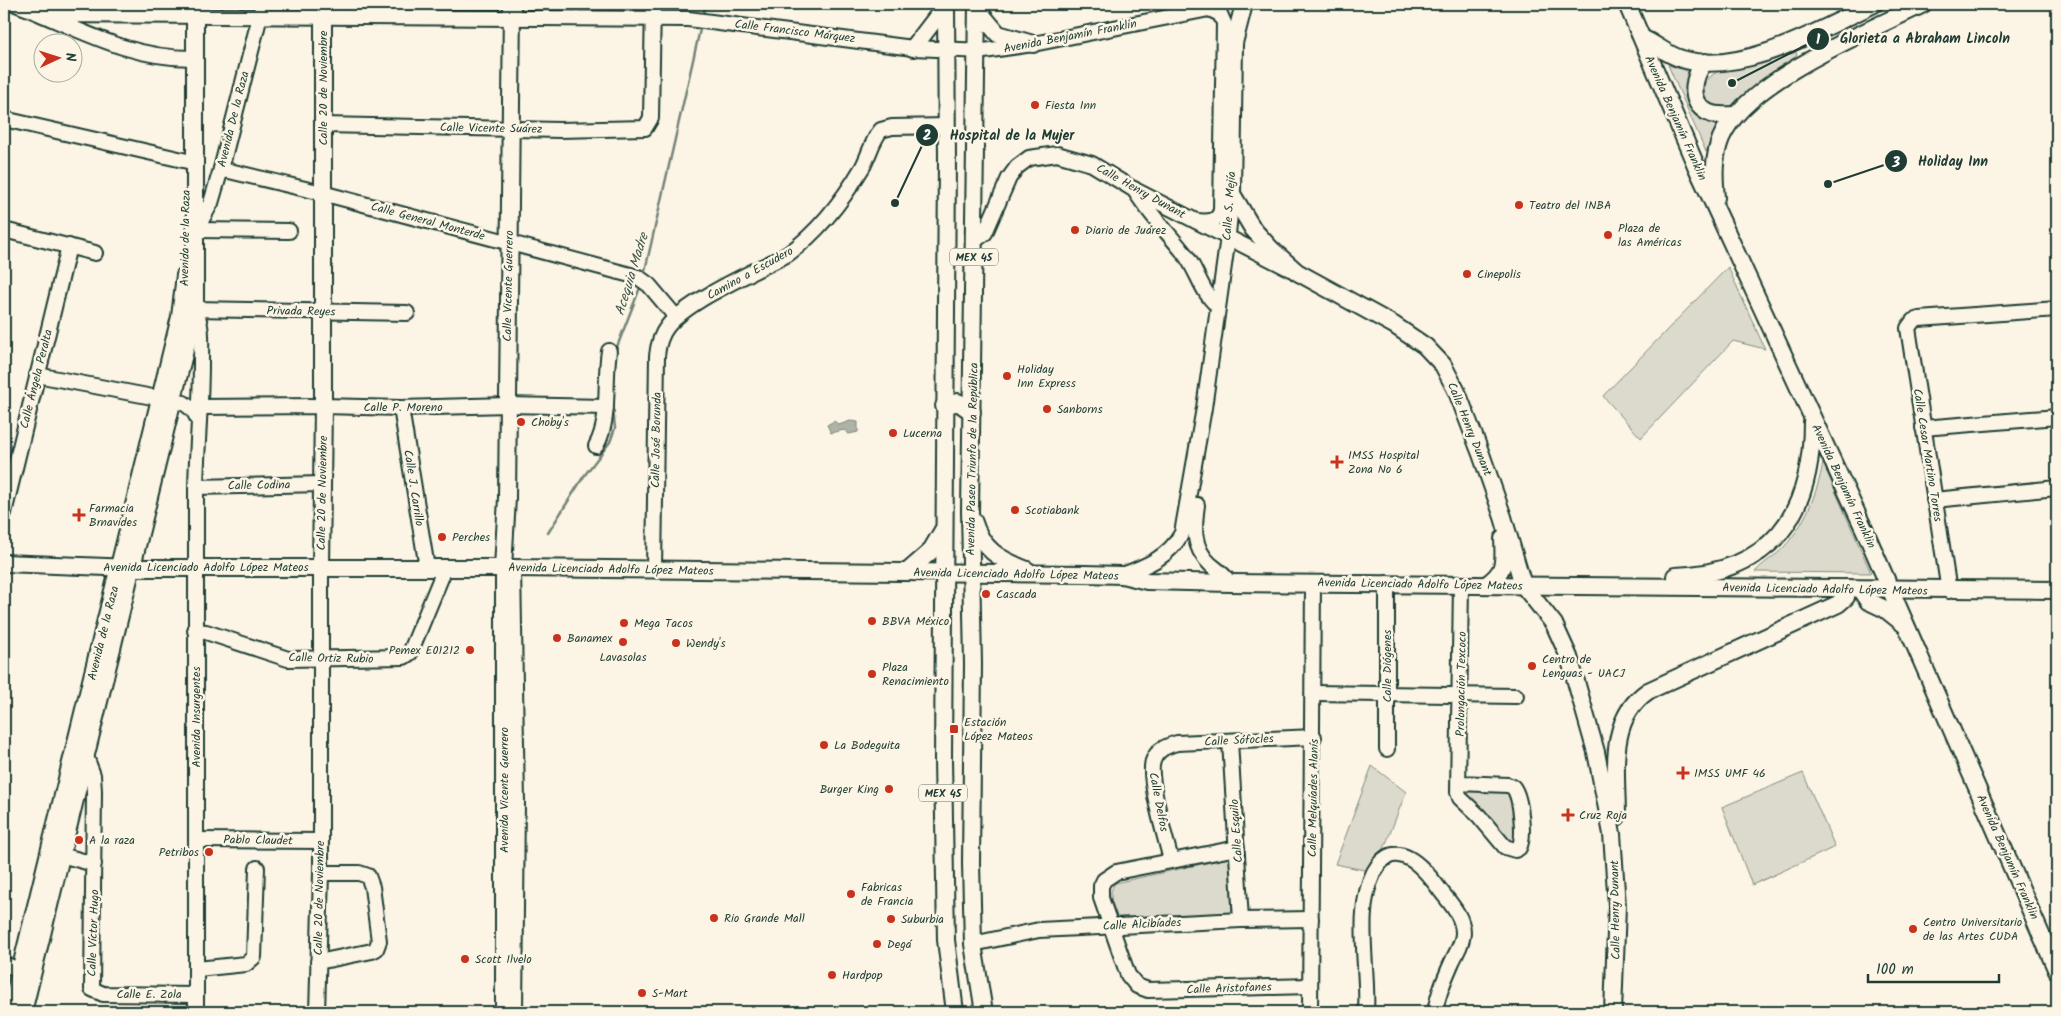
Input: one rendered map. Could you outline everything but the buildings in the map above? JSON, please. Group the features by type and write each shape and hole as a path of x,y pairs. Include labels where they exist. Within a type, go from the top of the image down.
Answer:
{"main road":[{"name":"Calle S. Mejía","path":"1232,194 1234,43 1244,4"},
{"name":"Avenida Benjamín Franklin","path":"1627,4 1718,212 1891,590 2057,971"},
{"path":"1642,38 1681,59 1706,62 1743,58 1785,46 1874,4"},
{"path":"1718,212 1714,165 1721,138 1735,115 1767,87 1792,70 1923,4"},
{"path":"913,48 946,6"},
{"name":"MEX 45","path":"946,6 943,751 946,940 949,974 956,1012"},
{"path":"977,6 998,34 1033,44"},
{"name":"Avenida Paseo Triunfo de la República","path":"973,944 971,864 973,664 970,510 974,353 977,6"},
{"path":"192,162 194,139 195,10"},
{"name":"Calle 20 de Noviembre","path":"321,568 323,10"},
{"name":"Calle Vicente Guerrero","path":"508,568 507,405 512,11"},
{"path":"1706,62 1697,74 1694,83 1697,102 1701,108 1714,115 1735,115"},
{"name":"Avenida de la Raza","path":"23,1012 26,973 125,567 167,399 195,309 196,230 192,162"},
{"name":"Avenida de la Raza","path":"167,399 185,284 192,162"},
{"path":"1232,194 1253,229 1271,249 1297,272"},
{"name":"Calle Henry Dunant","path":"1297,272 1394,325 1435,354 1457,392 1504,521 1523,585 1554,624 1569,657 1596,752 1612,834 1617,906 1613,1012"},
{"path":"945,345 955,356 974,353"},
{"path":"944,406 958,402 972,412"},
{"path":"1504,521 1524,567 1536,574 1668,577 1703,574 1732,568 1748,560 1766,547 1792,515 1807,479 1811,458 1812,416"},
{"path":"970,510 978,535 991,552 1010,563 1036,574"},
{"path":"1486,585 1496,578 1502,567 1504,521"},
{"path":"907,572 930,552 943,530"},
{"name":"Avenida Licenciado Adolfo López Mateos","path":"4,563 196,568 508,568 1122,575 1147,581 1230,583 2057,590"},
{"name":"Avenida de la Raza","path":"10,1012 26,973 62,855 125,567"},
{"path":"1612,834 1617,824 1618,736 1622,721 1629,708 1648,690 1838,604 1853,588 1868,601 1885,609 1906,626"},
{"path":"946,940 958,946 973,944"},
{"name":"MEX 45","path":"973,944 984,1012"},
{"path":"949,974 960,968 965,969 978,980"}],"street":[{"path":"16,4 37,10 106,43 150,56 194,58"},
{"path":"653,18 654,4"},
{"path":"1196,221 1212,221 1217,219 1221,210 1224,23 1214,6"},
{"name":"Avenida Benjamín Franklin","path":"947,50 977,51 1033,44 1214,6"},
{"name":"Calle Francisco Márquez","path":"37,10 512,11 712,20 913,48 947,50"},
{"name":"Avenida De la Raza","path":"196,230 211,202 261,10"},
{"name":"Calle Vicente Suárez","path":"323,125 640,130 649,126 651,118 653,18"},
{"path":"4,119 192,162"},
{"name":"Camino a Escudero","path":"676,317 691,306 788,254 800,245 823,222 848,188 862,167 881,130 892,127 947,126"},
{"name":"Calle Henry Dunant","path":"974,241 987,229 1008,178 1016,168 1029,158 1048,154 1069,156 1103,170 1133,189 1297,272"},
{"name":"Calle General Monterde","path":"220,169 322,193 644,281 676,317"},
{"path":"1133,189 1149,214 1184,253 1208,296 1217,305"},
{"name":"Calle S. Mejía","path":"1122,575 1158,560 1170,550 1182,533 1204,408 1217,305 1228,238 1232,194"},
{"path":"4,230 95,253"},
{"path":"196,230 289,231"},
{"name":"Calle Ángela Peralta","path":"4,513 10,466 38,376 69,246"},
{"name":"Privada Reyes","path":"195,309 407,313"},
{"name":"Avenida Insurgentes","path":"195,309 201,326 200,414 196,487 196,1012"},
{"name":"Calle Cesar Martino Torres","path":"1949,590 1908,328 1913,321 2057,309"},
{"name":"Calle José Borunda","path":"654,570 658,342 676,317"},
{"path":"596,446 603,431 606,407 605,375 609,351"},
{"path":"38,376 167,399 188,405 200,414"},
{"name":"Calle P. Moreno","path":"200,414 323,406 401,408 507,405 606,407"},
{"name":"Calle J. Carrillo","path":"401,408 427,568"},
{"name":"Calle S. Mejía","path":"1204,408 1208,419 1208,426 1193,530 1204,557 1221,570 1230,583"},
{"path":"1923,428 2057,417"},
{"name":"Calle Codina","path":"196,487 322,484"},
{"path":"1934,500 2057,488"},
{"name":"Calle 20 de Noviembre","path":"317,1012 321,873 321,568"},
{"name":"Calle Ortiz Rubio","path":"195,631 206,632 280,657 322,660 400,658 410,653 445,568"},
{"name":"Avenida Vicente Guerrero","path":"503,1012 508,568"},
{"name":"Avenida Vicente Guerrero","path":"508,568 517,794 515,1012"},
{"name":"Calle Melquíades Alanís","path":"1310,1012 1314,583"},
{"name":"Calle Diógenes","path":"1387,583 1387,748"},
{"name":"Prolongación Texcoco","path":"1458,783 1508,785 1513,787 1517,796 1523,838 1520,848 1515,850 1505,847 1479,816 1460,798 1458,783 1462,584"},
{"path":"1314,693 1516,696"},
{"name":"Calle Sófocles","path":"1164,747 1177,744 1314,737"},
{"name":"Calle Esquilo","path":"1230,741 1241,920"},
{"name":"Calle Delfos","path":"1164,747 1154,759 1152,776 1171,860"},
{"name":"Calle Víctor Hugo","path":"85,754 90,764 94,783 94,934 91,986 95,992 103,994"},
{"name":"Pablo Claudet","path":"197,840 320,840"},
{"path":"1109,926 1101,886 1109,875 1171,860 1237,848"},
{"path":"62,855 94,864"},
{"path":"1366,1012 1364,922 1370,884 1379,864 1386,859 1399,855 1407,856 1425,870 1455,909 1462,925 1462,938 1443,984 1435,1012"},
{"path":"197,969 250,963 254,957 257,868"},
{"path":"318,962 372,951 379,942 372,887 368,876 359,873 321,873"},
{"name":"Calle Alcibíades","path":"973,944 1022,933 1109,926 1311,919"},
{"name":"Calle Aristofanes","path":"1109,926 1128,976 1137,986 1148,990 1310,986"},
{"path":"4,964 26,973"},
{"name":"Calle E. Zola","path":"103,994 196,994"}],"shaded area":[{"path":"1796,52 1797,56 1776,69 1733,106 1718,110 1706,102 1703,86 1712,75 1719,71 1762,64"},
{"path":"1668,65 1691,72 1690,105 1699,116 1716,126 1706,152"},
{"path":"1728,267 1765,349 1733,341 1641,438 1603,396"},
{"path":"834,421 839,425 850,421 858,422 858,432 849,434 844,430 831,433 827,425"},
{"path":"1823,463 1871,573 1755,572 1781,550 1798,529 1814,497"},
{"path":"1372,766 1406,792 1382,854 1369,871 1335,864"},
{"path":"1803,773 1835,847 1752,885 1722,807"},
{"path":"1469,790 1507,790 1511,795 1519,841 1516,844 1509,841 1497,830 1468,796"},
{"path":"1229,858 1232,914 1117,917 1111,895 1115,883"}],"waterway":[{"name":"Acequia Madre","path":"702,17 706,4"},
{"name":"Acequia Madre","path":"644,275 701,25"},
{"name":"Acequia Madre","path":"615,352 641,285"},
{"name":"Acequia Madre","path":"548,533 584,476 610,442 615,428 612,399"}],"place":[{"name":"Glorieta a Abraham Lincoln","path":"1732,83"},
{"name":"Fiesta Inn","path":"1035,105"},
{"name":"Holiday Inn","path":"1828,184"},
{"name":"Hospital de la Mujer","path":"895,203"},
{"name":"Teatro del INBA","path":"1519,205"},
{"name":"Diario de Juárez","path":"1075,230"},
{"name":"Plaza de las Américas","path":"1608,235"},
{"name":"Cinepolis","path":"1467,274"},
{"name":"Holiday Inn Express","path":"1007,376"},
{"name":"Sanborns","path":"1047,409"},
{"name":"Choby's","path":"521,422"},
{"name":"Lucerna","path":"893,433"},
{"name":"IMSS Hospital Zona No 6","path":"1337,462"},
{"name":"Scotiabank","path":"1015,510"},
{"name":"Farmacia Brnavides","path":"79,515"},
{"name":"Perches","path":"442,537"},
{"name":"Cascada","path":"986,594"},
{"name":"BBVA México","path":"872,621"},
{"name":"Mega Tacos","path":"624,623"},
{"name":"Banamex","path":"557,638"},
{"name":"Lavasolas","path":"623,642"},
{"name":"Wendy's","path":"676,643"},
{"name":"Pemex E01212","path":"470,650"},
{"name":"Centro de Lenguas - UACJ","path":"1532,666"},
{"name":"Plaza Renacimiento","path":"872,674"},
{"name":"Estación López Mateos","path":"954,729"},
{"name":"La Bodeguita","path":"824,745"},
{"name":"IMSS UMF 46","path":"1683,773"},
{"name":"Burger King","path":"889,789"},
{"name":"Cruz Roja","path":"1568,815"},
{"name":"A la raza","path":"79,840"},
{"name":"Petribos","path":"209,852"},
{"name":"Fabricas de Francia","path":"851,894"},
{"name":"Rio Grande Mall","path":"714,918"},
{"name":"Suburbia","path":"891,919"},
{"name":"Centro Universitario de las Artes CUDA","path":"1913,929"},
{"name":"Degá","path":"877,944"},
{"name":"Scott Ilvelo","path":"465,959"},
{"name":"Hardpop","path":"832,975"},
{"name":"S-Mart","path":"642,993"}]}
